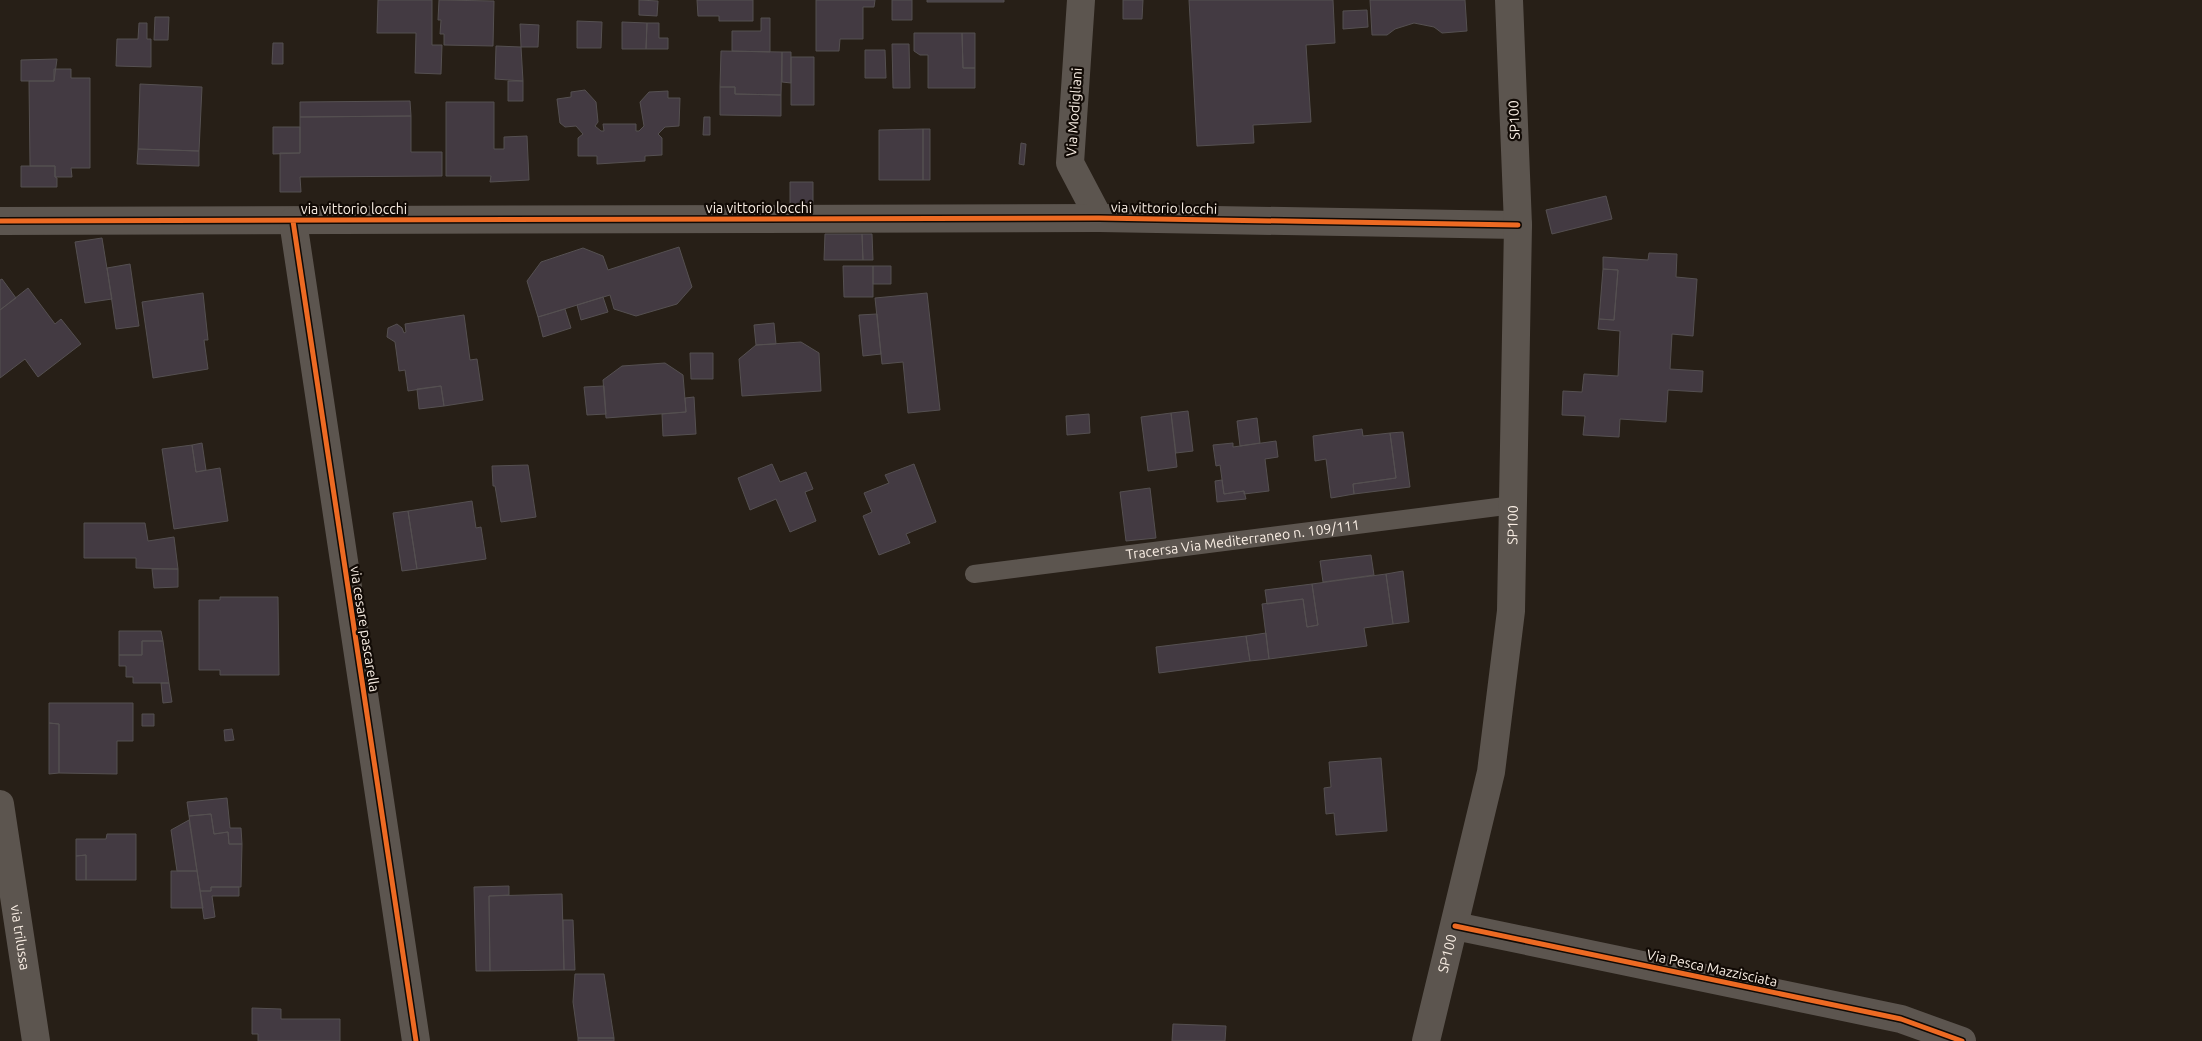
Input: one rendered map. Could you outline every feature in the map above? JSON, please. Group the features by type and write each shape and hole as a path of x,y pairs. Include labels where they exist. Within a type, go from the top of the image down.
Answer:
{"street":[{"name":"Via Modigliani","path":"1081,0 1070,163 1099,218"},
{"name":"SP100","path":"1426,1041 1491,772 1511,611 1518,225 1509,0"},
{"name":"via vittorio locchi","path":"0,222 1099,218 1518,225"},
{"name":"via cesare pascarella","path":"292,221 416,1041"},
{"name":"via trilussa","path":"0,804 36,1041"},
{"name":"Via Pesca Mazzisciata","path":"1455,926 1901,1019 1962,1041"}],"lane":[{"name":"Tracersa Via Mediterraneo n. 109/111","path":"974,574 1513,504"}],"building":[{"path":"378,0 432,0 432,45 442,45 441,74 415,73 416,33 377,33"},
{"path":"439,0 494,1 493,46 444,45 444,34 440,34 441,20 438,20"},
{"path":"639,0 658,1 657,16 639,15"},
{"path":"697,0 753,0 753,21 719,21 719,16 698,16"},
{"path":"816,0 875,0 874,7 863,7 863,39 840,39 839,51 816,51"},
{"path":"892,0 912,0 912,20 892,20"},
{"path":"927,0 1004,0 1004,2 927,2"},
{"path":"1123,0 1143,0 1142,19 1123,19"},
{"path":"1189,0 1333,0 1335,43 1306,45 1311,122 1253,125 1254,143 1197,146"},
{"path":"1370,0 1465,0 1467,31 1442,33 1434,27 1414,23 1395,29 1387,35 1372,35"},
{"path":"1367,10 1368,27 1343,29 1343,11"},
{"path":"155,17 169,17 168,40 154,40"},
{"path":"761,18 770,18 770,52 732,51 732,31 761,31"},
{"path":"577,21 602,22 601,48 577,48"},
{"path":"622,22 647,23 646,49 622,49"},
{"path":"139,23 147,23 147,39 151,39 151,67 116,66 117,39 138,39"},
{"path":"647,23 659,23 659,38 668,38 668,49 646,49"},
{"path":"520,24 539,25 538,47 521,47"},
{"path":"914,33 962,33 963,68 975,68 975,88 928,88 928,55 920,55 914,51"},
{"path":"962,33 975,33 975,68 963,68"},
{"path":"273,43 283,43 283,64 272,64"},
{"path":"892,44 909,44 910,88 893,88"},
{"path":"496,46 521,47 523,81 495,79"},
{"path":"865,50 885,50 886,78 865,78"},
{"path":"721,51 782,52 781,95 735,94 735,87 720,87"},
{"path":"782,52 791,52 791,83 782,82"},
{"path":"791,57 814,57 814,105 791,105"},
{"path":"57,59 54,81 21,81 21,60"},
{"path":"54,69 71,69 71,78 90,78 90,168 71,168 72,177 55,177 55,166 30,166 29,81 54,81"},
{"path":"508,81 523,81 523,101 508,101"},
{"path":"140,84 202,87 199,151 138,149"},
{"path":"720,87 735,87 735,94 781,95 781,116 720,115"},
{"path":"585,90 596,102 598,122 595,126 601,131 604,131 603,124 636,124 636,131 639,131 644,126 640,102 649,92 668,91 668,98 680,98 679,126 665,127 658,134 662,138 662,155 645,156 645,161 597,164 597,156 578,156 578,138 583,134 576,126 565,127 560,123 557,99 571,97 571,92"},
{"path":"410,101 411,116 300,117 300,102"},
{"path":"446,102 494,102 494,149 504,149 504,137 527,136 529,180 490,182 491,176 446,176"},
{"path":"411,116 411,152 442,152 442,176 300,177 301,192 280,192 280,153 300,153 300,117"},
{"path":"704,117 710,117 710,135 703,135"},
{"path":"273,127 300,127 300,153 273,154"},
{"path":"923,129 923,180 879,180 879,130"},
{"path":"923,129 930,129 930,180 923,180"},
{"path":"1021,143 1026,144 1024,165 1019,164"},
{"path":"138,149 199,151 199,166 137,164"},
{"path":"21,166 55,166 57,187 21,187"},
{"path":"790,182 813,182 813,204 790,204"},
{"path":"1606,196 1612,219 1552,234 1546,210"},
{"path":"825,234 862,234 863,260 824,260"},
{"path":"862,234 872,234 873,260 863,260"},
{"path":"102,238 112,299 85,303 75,242"},
{"path":"679,247 692,287 677,304 636,316 614,309 610,295 538,317 527,281 541,262 583,248 603,256 608,270"},
{"path":"1649,253 1677,254 1676,277 1697,279 1693,336 1672,334 1670,369 1703,371 1702,392 1668,390 1666,422 1620,419 1619,437 1583,435 1585,416 1562,415 1563,391 1582,392 1584,374 1618,376 1620,331 1598,329 1599,319 1614,320 1618,270 1603,269 1603,257 1648,260"},
{"path":"130,264 139,326 116,329 107,268"},
{"path":"843,266 873,266 873,297 844,297"},
{"path":"873,266 891,266 891,284 873,284"},
{"path":"1603,269 1618,270 1614,320 1599,319"},
{"path":"2,279 16,298 0,310 0,280"},
{"path":"28,288 55,324 61,319 81,344 38,377 25,359 0,378 0,310"},
{"path":"203,293 208,340 204,340 208,369 153,378 142,302"},
{"path":"927,293 940,410 908,413 903,362 882,364 875,298"},
{"path":"603,297 608,312 581,320 577,305"},
{"path":"565,309 571,328 543,337 538,317"},
{"path":"877,314 881,354 863,356 859,315"},
{"path":"464,315 470,360 477,359 483,400 444,406 441,386 408,391 405,370 399,371 395,342 387,337 388,328 397,324 404,333 406,332 405,324"},
{"path":"774,323 776,344 756,345 754,325"},
{"path":"801,342 819,353 821,391 742,396 739,359 756,345"},
{"path":"690,353 713,353 713,379 691,379"},
{"path":"665,363 683,375 686,412 606,418 603,380 622,366"},
{"path":"441,386 444,406 419,409 417,389"},
{"path":"604,386 606,414 587,415 584,387"},
{"path":"694,397 696,434 663,436 662,414 686,412 685,398"},
{"path":"1188,411 1193,451 1176,453 1171,413"},
{"path":"1171,413 1177,467 1148,471 1141,417"},
{"path":"1089,414 1090,433 1067,435 1066,416"},
{"path":"1257,418 1260,443 1240,446 1237,421"},
{"path":"1362,429 1363,436 1390,433 1396,478 1353,484 1354,494 1331,498 1326,459 1315,461 1313,436"},
{"path":"1403,432 1410,487 1354,494 1353,484 1396,478 1390,433"},
{"path":"1276,441 1278,457 1265,459 1269,491 1244,494 1244,491 1224,494 1220,465 1216,466 1213,445 1233,443 1233,447"},
{"path":"202,443 206,470 196,472 192,445"},
{"path":"192,445 196,472 220,468 228,521 174,529 162,449"},
{"path":"772,464 780,482 806,472 813,489 805,492 816,521 790,532 776,499 750,510 738,478"},
{"path":"914,464 936,522 906,534 910,543 879,555 863,516 872,512 864,493 889,483 885,475"},
{"path":"528,465 536,517 501,522 495,486 493,486 492,466"},
{"path":"1222,480 1224,494 1244,491 1246,499 1217,502 1215,481"},
{"path":"1150,488 1156,538 1126,541 1120,492"},
{"path":"472,501 476,528 481,527 486,559 417,569 408,511"},
{"path":"408,511 417,569 402,571 393,513"},
{"path":"84,523 145,523 148,541 174,537 178,569 136,568 136,558 84,558"},
{"path":"1371,555 1374,575 1323,582 1320,561"},
{"path":"152,569 178,569 178,587 154,588"},
{"path":"1403,571 1409,622 1393,624 1386,574"},
{"path":"1386,574 1393,624 1364,628 1367,646 1269,659 1262,604 1303,599 1307,627 1318,625 1312,584"},
{"path":"1312,584 1318,625 1307,627 1303,599 1267,604 1265,590"},
{"path":"220,597 278,597 279,675 220,675 220,670 199,670 199,600 220,600"},
{"path":"119,631 161,631 163,641 142,641 142,655 119,655"},
{"path":"1266,633 1269,659 1250,661 1246,636"},
{"path":"1246,636 1250,661 1159,673 1156,647"},
{"path":"142,641 163,641 169,683 133,683 133,677 126,677 126,666 119,666 119,655 142,655"},
{"path":"161,683 169,683 172,702 163,703"},
{"path":"49,703 133,703 133,741 117,741 117,774 59,773 59,724 49,723"},
{"path":"142,714 154,714 154,726 142,726"},
{"path":"49,723 59,724 59,773 49,774"},
{"path":"232,729 234,740 225,741 224,730"},
{"path":"1381,758 1387,831 1336,835 1334,813 1326,814 1324,788 1331,787 1329,762"},
{"path":"227,798 230,828 241,828 242,844 229,844 228,832 214,834 211,814 189,816 187,802"},
{"path":"211,814 214,834 228,832 229,844 242,844 241,887 211,887 211,891 200,891 189,816"},
{"path":"189,820 197,871 177,871 171,830"},
{"path":"107,834 136,834 136,880 86,880 86,855 76,856 76,839 106,839"},
{"path":"86,855 86,880 76,880 76,856"},
{"path":"171,871 197,871 203,908 171,908"},
{"path":"509,886 509,895 489,896 490,971 476,971 474,887"},
{"path":"211,887 239,887 239,896 212,896 215,917 204,919 200,891 211,891"},
{"path":"562,894 564,970 490,971 489,896"},
{"path":"563,920 573,920 575,970 564,970"},
{"path":"575,974 604,974 614,1038 578,1038 573,1002"},
{"path":"252,1008 281,1009 281,1019 340,1019 340,1041 258,1041 258,1034 252,1034"},
{"path":"1173,1024 1226,1026 1225,1041 1172,1041"},
{"path":"578,1038 614,1038 614,1041 578,1041"}],"cycle path":[{"path":"0,221 1099,218 1518,225"},
{"path":"293,221 416,1041"},
{"path":"1455,926 1901,1019 1962,1041"}]}
